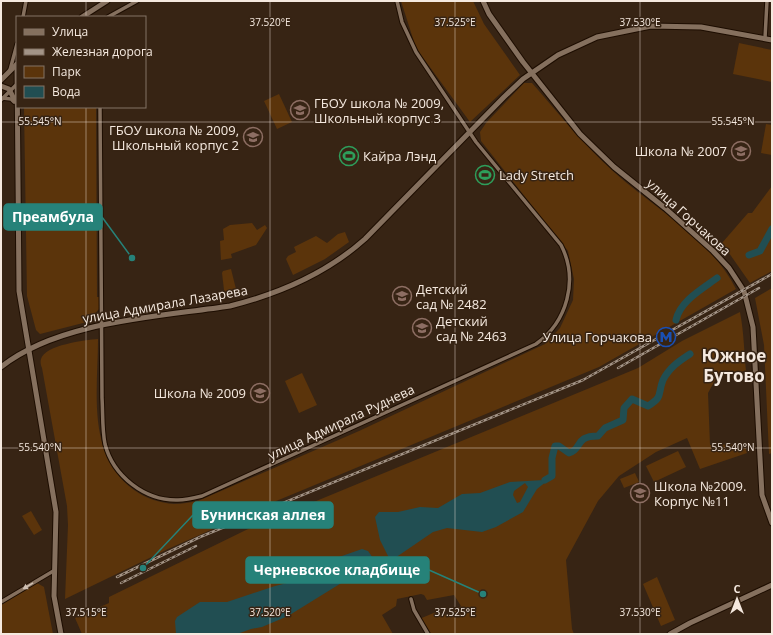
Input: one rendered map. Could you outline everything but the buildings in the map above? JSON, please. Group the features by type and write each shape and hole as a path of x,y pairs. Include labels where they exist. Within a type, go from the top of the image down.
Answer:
{"street":[{"path":"23,16 26,1"},
{"path":"89,15 107,1"},
{"path":"110,16 137,1"},
{"name":"улица Адмирала Руднева","path":"100,108 103,433 109,456 124,477 134,486 156,498 177,500 202,496 527,349 543,339 561,316 570,291 567,259 561,245 549,228 470,134 416,52 402,22 397,1"},
{"name":"улица Горчакова","path":"483,1 493,19 531,72 580,134 614,167 665,208 713,251 726,265 744,291 753,327 762,495 772,523"},
{"path":"764,38 767,1"},
{"name":"улица Адмирала Лазарева","path":"1,367 28,350 59,337 102,326 230,306 254,299 312,276 351,251 365,240 470,134 504,97 531,72 558,55 597,37 630,29 651,26 701,27 772,40"},
{"path":"9,72 16,48"},
{"path":"1,80 16,65"},
{"path":"2,99 16,84"},
{"path":"16,84 16,104"},
{"path":"1,86 6,86 10,90 16,104"},
{"path":"2,99 11,99 16,104"},
{"path":"16,108 19,290 56,510 54,604 61,634"},
{"path":"1,602 55,570"},
{"path":"670,634 690,623 772,585"},
{"path":"411,599 414,610 428,634"}],"green space":[{"path":"401,1 473,1 484,24 520,75 470,122 416,48"},
{"path":"739,43 772,50 772,82 733,74"},
{"path":"524,83 532,83 582,140 614,172 697,239 712,254 736,289 599,367 269,504 168,549 65,599 68,525 67,506 41,363 41,359 44,354 50,350 66,344 98,339 98,421 102,441 108,459 119,476 138,493 158,501 177,504 198,501 359,431 545,344 560,328 573,300 574,279 568,251 481,141 480,132 486,123"},
{"path":"279,94 292,122 277,129 264,101"},
{"path":"24,108 96,108 97,297 100,297 100,308 87,322 40,334 36,330 27,296"},
{"path":"766,124 772,125 772,155 761,153"},
{"path":"772,186 772,271 750,283 722,243 748,213 752,213"},
{"path":"252,223 257,230 265,225 267,228 256,245 231,254 232,258 221,260 220,241 224,240 223,229 230,225"},
{"path":"345,232 349,242 325,259 293,275 286,259 288,256 296,252 294,247 316,236 327,243 338,234"},
{"path":"231,269 236,289 234,291 226,292 224,290 222,273 223,271"},
{"path":"772,288 772,453 769,454 764,345 755,298"},
{"path":"740,312 746,371 718,375 708,393 710,445 744,444 747,453 700,469 687,438 656,452 619,476 598,501 566,560 572,629 574,634 426,634 417,620 436,612 442,616 454,612 461,606 454,595 427,600 424,595 421,594 397,599 396,606 382,615 393,634 82,634 75,618 109,603 109,597 246,530 638,368 682,341"},
{"path":"302,373 317,405 299,413 285,381"},
{"path":"678,451 686,467 654,482 646,466"},
{"path":"635,473 639,482 624,488 620,479"},
{"path":"31,511 42,530 34,535 22,516"},
{"path":"657,577 675,620 661,626 643,584"},
{"path":"37,583 44,587 53,634 1,634 1,605"}],"water":[{"path":"550,476 552,477 537,489 523,512 496,527 482,532 447,528 433,532 395,558 389,558 380,540 375,517 379,512 398,512 420,507 438,508 462,494 480,493 510,482 544,480","holes":["525,483 528,487 520,502 517,503 513,495 514,491"]},
{"path":"362,549 368,551 378,565 376,567 364,569 288,616 262,627 237,634 176,634 175,621 177,617 200,602 227,602 275,586 299,580 307,576 319,564"}],"waterway":[{"path":"749,255 760,251 772,229"},
{"path":"676,320 678,313 687,301 698,291 717,278"},
{"path":"545,480 552,476 552,458 555,446 559,446 569,453 576,449 585,438 598,436 605,428 623,420 624,408 632,399 648,406 653,403 658,397 663,380 671,368 690,354"}],"railway":[{"path":"117,577 200,537 583,380 772,274"},
{"path":"618,368 759,288"},
{"path":"121,583 196,546"}],"place":[{"name":"ГБОУ школа № 2009, Школьный корпус 3","path":"300,110"},
{"name":"ГБОУ школа № 2009, Школьный корпус 2","path":"253,137"},
{"name":"Школа № 2007","path":"741,151"},
{"name":"Кайра Лэнд","path":"349,156"},
{"name":"Lady Stretch","path":"485,175"},
{"name":"Преамбула","path":"132,258"},
{"name":"Детский сад № 2482","path":"402,296"},
{"name":"Детский сад № 2463","path":"422,328"},
{"name":"Улица Горчакова","path":"666,337"},
{"name":"Школа № 2009","path":"260,393"},
{"name":"Школа №2009. Корпус №11","path":"640,493"},
{"name":"Бунинская аллея","path":"143,568"},
{"name":"Черневское кладбище","path":"483,594"}],"district":[{"name":"Южное Бутово","path":"734,365"}]}
